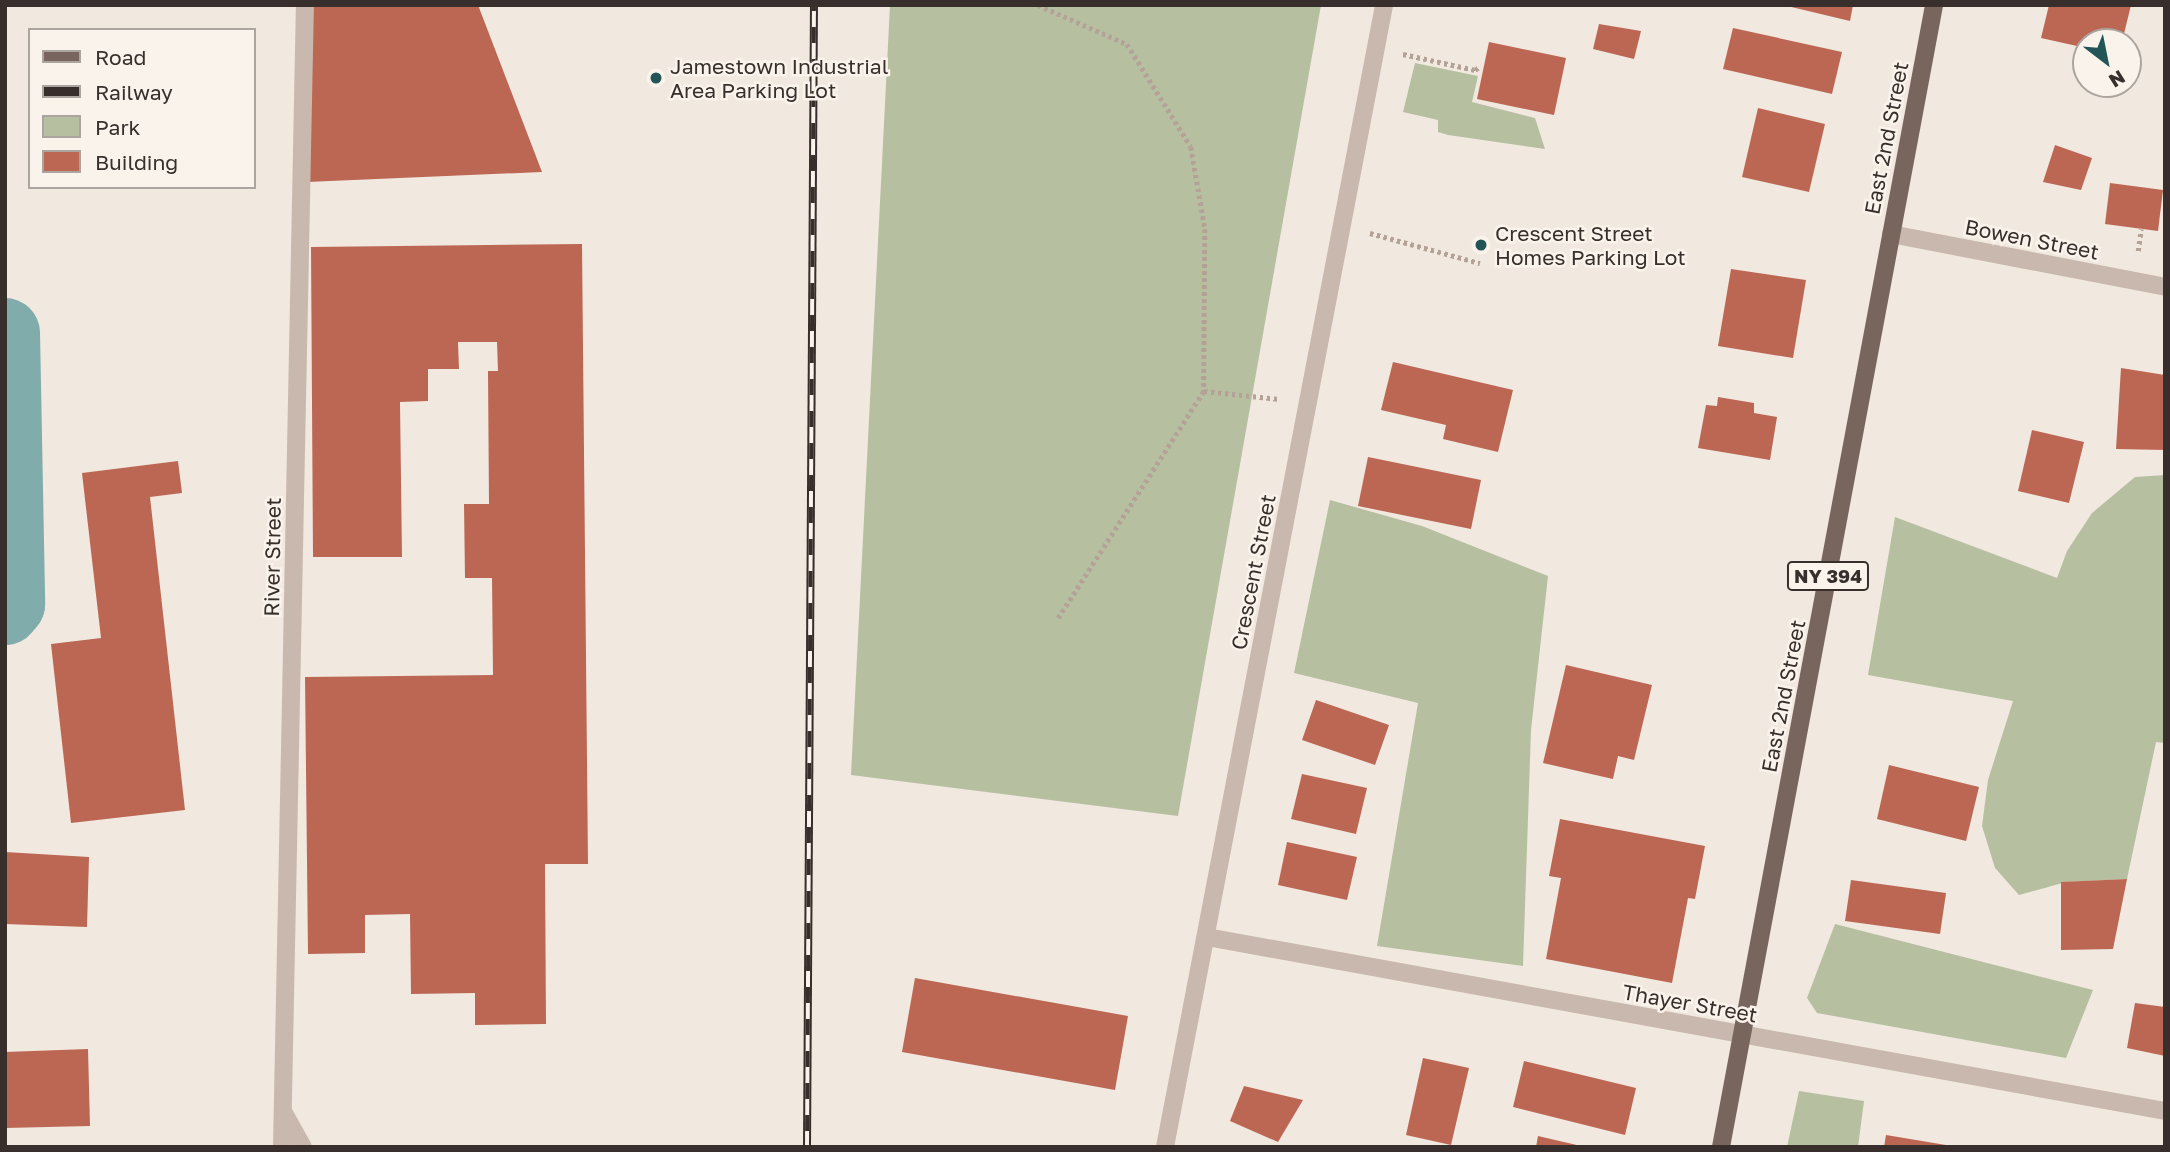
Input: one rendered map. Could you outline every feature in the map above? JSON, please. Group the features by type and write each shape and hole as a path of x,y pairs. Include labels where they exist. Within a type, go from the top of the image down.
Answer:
{"main road":[{"name":"East 2nd Street","path":"1721,1147 1934,5"}],"street":[{"name":"River Street","path":"282,1147 305,5"},
{"name":"Crescent Street","path":"1166,1147 1384,5"},
{"name":"Bowen Street","path":"1891,234 2165,287"},
{"name":"Thayer Street","path":"1207,937 2165,1111"},
{"name":"River Street","path":"283,1110 303,1147"}],"path":[{"path":"1038,5 1127,44 1191,147 1205,229 1204,391 1058,618"},
{"path":"1376,48 1475,70 1479,67"},
{"path":"1342,227 1480,263"},
{"path":"2138,251 2141,229"},
{"path":"1204,391 1308,402"}],"green space":[{"path":"890,5 1321,5 1178,816 851,775"},
{"path":"1415,63 1478,76 1472,102 1535,118 1545,149 1448,135 1438,132 1438,120 1403,112"},
{"path":"2165,475 2165,743 2156,742 2127,879 2066,882 2019,895 1995,868 1982,826 1988,780 2013,701 1868,675 1895,517 2057,578 2067,551 2092,513 2135,477"},
{"path":"1330,500 1422,526 1548,576 1531,730 1523,966 1377,946 1418,703 1294,673"},
{"path":"1835,924 2093,990 2066,1058 1817,1013 1807,998"},
{"path":"1799,1091 1864,1101 1858,1147 1787,1147"}],"building":[{"path":"297,5 478,5 542,172 307,182"},
{"path":"1783,5 1853,5 1850,21"},
{"path":"2049,5 2131,5 2125,28 2072,28 2072,45 2041,38"},
{"path":"1599,24 1641,31 1634,59 1593,49"},
{"path":"1733,28 1842,52 1832,94 1723,69"},
{"path":"1489,42 1566,58 1554,115 1477,99"},
{"path":"1758,108 1825,124 1809,192 1742,177"},
{"path":"2055,145 2092,158 2081,190 2043,182"},
{"path":"2110,183 2163,190 2158,231 2105,224"},
{"path":"582,244 588,864 545,864 546,1024 475,1025 475,993 411,994 410,914 365,915 365,953 308,954 305,677 493,675 492,578 465,578 464,504 489,504 488,371 498,371 497,342 458,342 459,369 428,369 428,401 400,402 402,557 313,557 311,247"},
{"path":"1731,269 1806,280 1793,358 1718,346"},
{"path":"1393,362 1513,390 1498,452 1443,439 1446,425 1381,410"},
{"path":"2121,368 2165,375 2165,450 2116,449"},
{"path":"1718,397 1754,403 1754,413 1777,417 1770,460 1698,448 1706,405 1717,406"},
{"path":"2032,430 2084,442 2069,503 2018,491"},
{"path":"1368,457 1481,480 1471,529 1358,506"},
{"path":"178,461 182,493 150,497 185,810 71,823 51,644 101,638 82,473"},
{"path":"1566,665 1652,685 1634,760 1618,756 1613,779 1543,763"},
{"path":"1316,700 1389,725 1375,765 1302,740"},
{"path":"1889,765 1979,787 1966,841 1877,819"},
{"path":"1302,774 1367,788 1356,834 1291,819"},
{"path":"1560,819 1705,846 1695,899 1688,898 1672,983 1546,959 1561,878 1549,876"},
{"path":"1287,842 1357,857 1347,900 1278,885"},
{"path":"5,852 89,857 87,927 5,924"},
{"path":"2127,879 2113,949 2061,950 2061,882"},
{"path":"1851,880 1946,893 1940,934 1845,921"},
{"path":"915,978 1128,1016 1115,1090 902,1052"},
{"path":"2135,1003 2165,1007 2165,1056 2127,1048"},
{"path":"88,1049 90,1126 5,1128 5,1052"},
{"path":"1423,1058 1469,1068 1451,1145 1406,1135"},
{"path":"1524,1061 1636,1088 1625,1135 1513,1107"},
{"path":"1244,1086 1303,1100 1278,1142 1230,1121"},
{"path":"1886,1135 1946,1145 1946,1147 1884,1147"},
{"path":"1538,1136 1581,1146 1581,1147 1536,1147"}],"waterway":[{"path":"5,333 10,604 5,610"}],"railway":[{"path":"807,1147 814,5"}],"place":[{"name":"Jamestown Industrial Area Parking Lot","path":"656,78"},
{"name":"Crescent Street Homes Parking Lot","path":"1481,245"}]}
